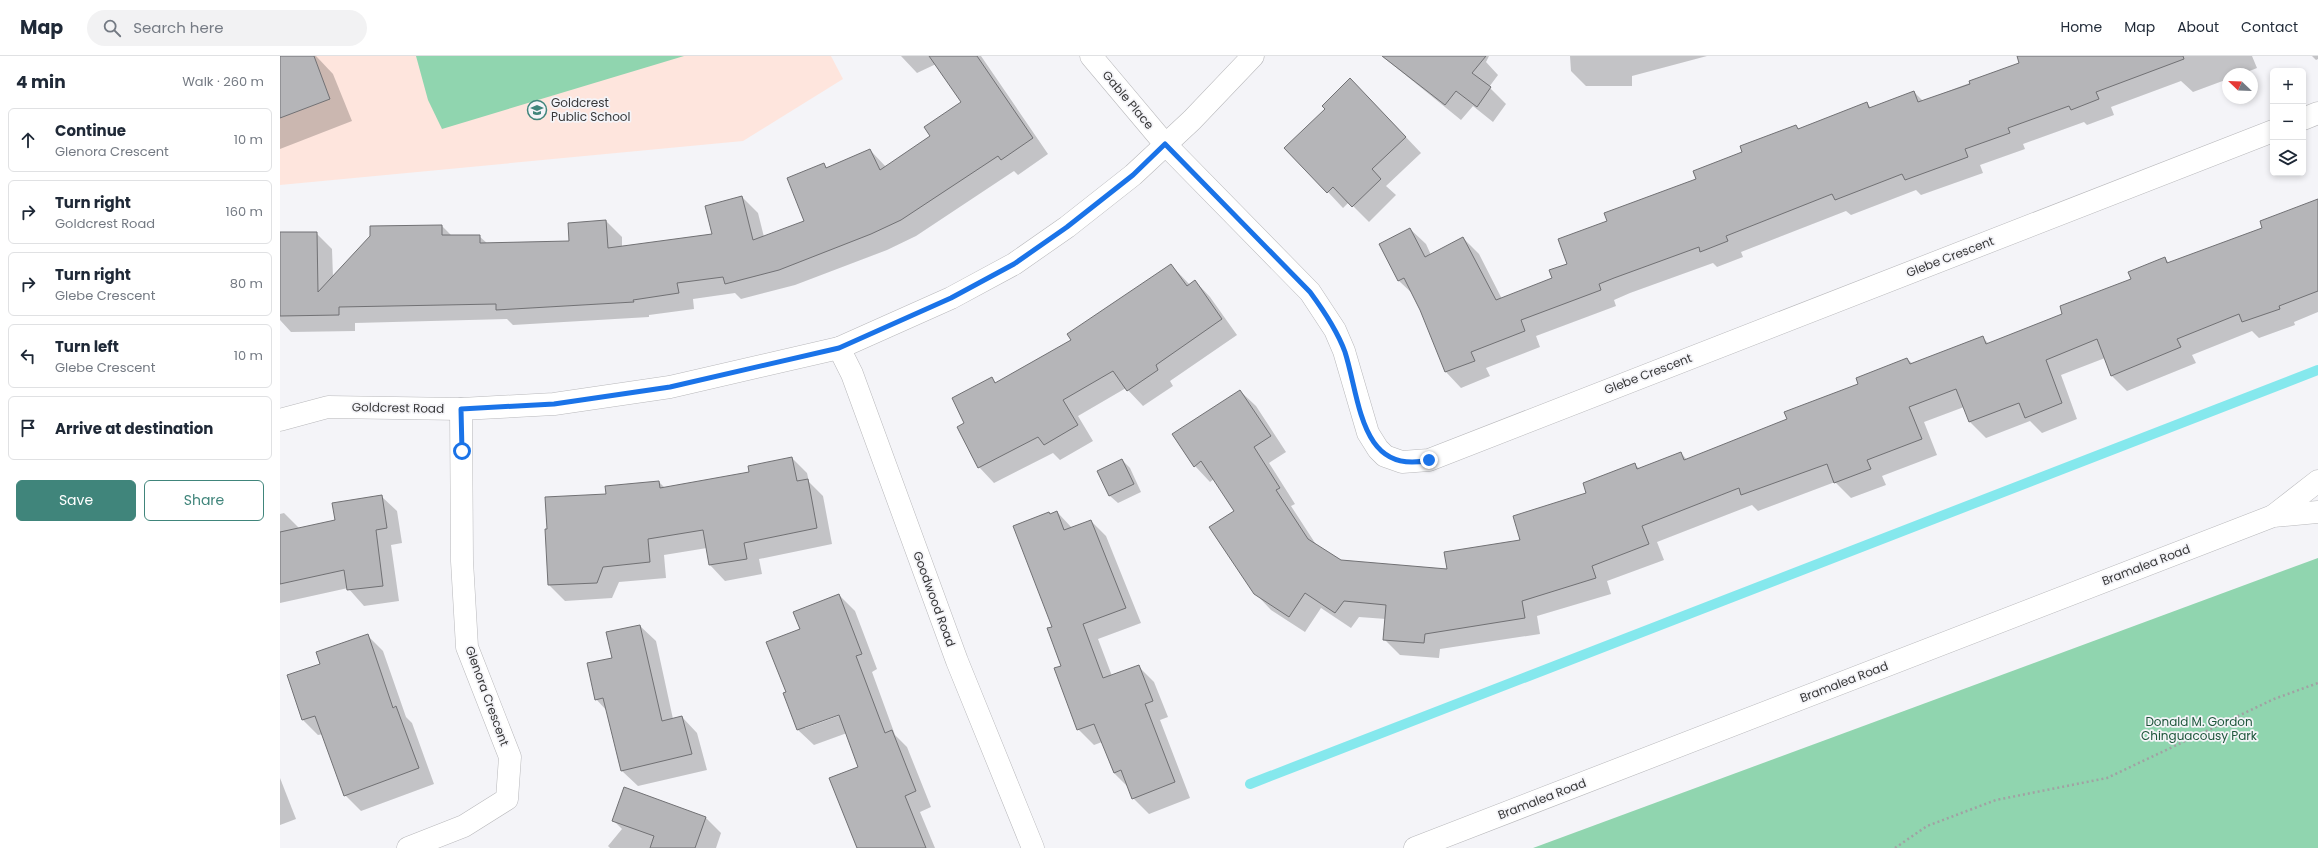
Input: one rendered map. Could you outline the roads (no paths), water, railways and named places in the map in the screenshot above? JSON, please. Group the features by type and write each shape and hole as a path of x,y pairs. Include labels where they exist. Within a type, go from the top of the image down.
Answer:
{"street":[{"name":"Gable Place","path":"1091,56 1165,144"},
{"name":"Goldcrest Road","path":"280,420 328,407 461,409 554,404 670,387 839,348 944,302 1014,264 1067,227 1133,175 1192,120 1253,56"},
{"path":"2306,118 2318,113"},
{"name":"Glebe Crescent","path":"1165,144 1310,292 1335,330 1344,351 1363,418 1372,442 1385,456 1410,462 1429,460 2270,132"},
{"name":"Goodwood Road","path":"839,348 852,374 957,661 1033,848"},
{"name":"Glenora Crescent","path":"408,848 464,826 507,799 510,757 467,647 462,561 461,409"},
{"name":"Bramalea Road","path":"2273,516 2318,481"},
{"name":"Bramalea Road","path":"1415,848 2273,516 2318,512"}],"waterway":[{"path":"1250,784 2318,370"}],"place":[{"name":"Goldcrest Public School","path":"537,110"}],"park label":[{"name":"Donald M. Gordon Chinguacousy Park","path":"2199,729"}]}
